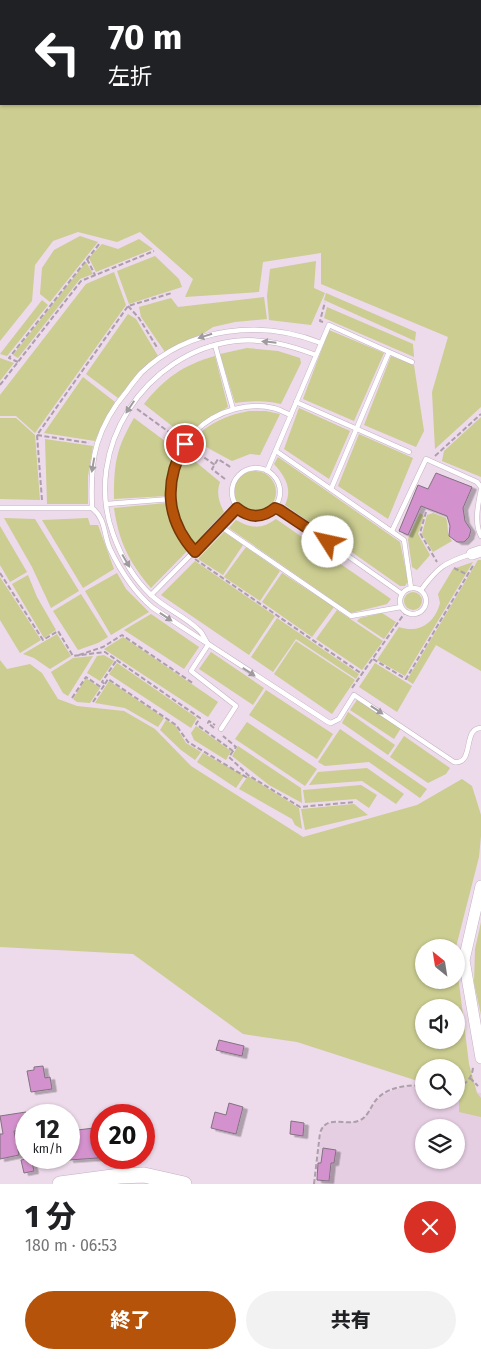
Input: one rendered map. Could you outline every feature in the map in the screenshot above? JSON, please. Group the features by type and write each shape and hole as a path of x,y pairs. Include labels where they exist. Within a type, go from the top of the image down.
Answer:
{"main road":[{"path":"60,1184 120,1176 144,1175 184,1184"}],"street":[{"path":"480,1053 464,960 481,886"}],"lane":[{"path":"267,471 329,325 412,362"},
{"path":"92,508 91,477 97,444 107,421 121,398 141,374 163,356 190,342 217,332 246,328 276,330 304,336 321,343"},
{"path":"208,645 201,632 151,595 141,584 120,551 113,533 107,504 106,474 109,454 115,435 131,405 147,385 178,360 196,351 234,341 254,340 294,346 316,355"},
{"path":"215,345 233,410"},
{"path":"331,489 389,352"},
{"path":"296,402 409,452"},
{"path":"193,554 178,530 170,499 170,483 174,468 185,444 199,428 212,418 233,410 265,407 291,415"},
{"path":"276,451 404,540 411,588"},
{"path":"392,531 426,459 477,482 481,489 478,505 478,531 481,536"},
{"path":"249,469 267,471 276,479 280,490 280,496 275,508 263,516 256,517 242,513 232,498 232,485 244,471 249,469"},
{"path":"107,504 170,499"},
{"path":"0,508 92,508 100,514 109,546 116,562 139,596 153,608 208,645 328,722 331,723 338,719 354,694 454,762 459,763 466,756 472,732 475,729 481,728"},
{"path":"151,595 237,508"},
{"path":"275,508 284,511 402,594"},
{"path":"220,526 351,616 401,607"},
{"path":"421,590 440,567 453,560 477,555"},
{"path":"411,588 421,590 425,595 424,609 419,613 412,614 406,612 401,607 400,600 402,594 411,588"},
{"path":"208,645 191,671 236,706 218,729"}],"path":[{"path":"18,362 9,358 100,243"},
{"path":"0,385 81,280 154,251"},
{"path":"87,258 95,275"},
{"path":"29,508 29,502 42,501 37,435 128,306 172,293"},
{"path":"320,321 325,302"},
{"path":"128,306 163,356"},
{"path":"131,405 215,465"},
{"path":"429,461 481,414"},
{"path":"37,435 97,444"},
{"path":"225,479 212,470 218,459 232,468"},
{"path":"426,512 420,533 440,567 444,572 452,567 468,575"},
{"path":"193,554 362,674"},
{"path":"372,660 406,679 468,575 477,555"},
{"path":"0,573 43,640 58,631 73,656"},
{"path":"354,694 350,692 406,612"},
{"path":"73,656 103,648 122,635 194,684"},
{"path":"73,656 105,652 200,718 196,724 233,751"},
{"path":"105,684 102,682 116,660"},
{"path":"72,698 86,677 102,688"},
{"path":"93,702 108,679 176,725 188,742 246,777 248,775"},
{"path":"222,735 236,748 229,758 248,775 300,807 356,802"},
{"path":"465,1082 470,1078 473,1070 472,1055 474,1050 480,1053"},
{"path":"470,1078 478,1086"},
{"path":"314,1184 320,1132 323,1126 328,1122 357,1122 364,1117 377,1099 394,1088 415,1085"}],"shaded area":[{"path":"415,1086 415,1109 465,1109 465,1091 481,1093 481,1184 315,1184 322,1127 328,1123 359,1122 383,1095 395,1089"}],"green space":[{"path":"0,105 481,105 481,407 435,449 432,392 448,337 321,284 321,253 263,262 259,292 185,297 193,279 140,232 117,242 78,232 53,241 35,265 32,301 0,341"},
{"path":"80,236 98,242 50,302 40,294 42,268 54,250"},
{"path":"139,239 153,249 96,272 89,258 102,244 118,249"},
{"path":"155,256 179,279 182,287 129,304 117,271"},
{"path":"316,261 314,288 325,293 311,325 269,320 267,296 270,269"},
{"path":"86,262 93,274 80,279 18,358 13,355"},
{"path":"114,272 126,305 35,433 16,416 0,416 0,395 86,284"},
{"path":"326,293 416,332 415,341 324,300"},
{"path":"264,297 267,319 235,322 213,327 165,352 141,317 139,307 171,298 178,307"},
{"path":"42,300 48,305 7,356 0,354"},
{"path":"327,307 413,344 414,357 324,318"},
{"path":"128,314 136,319 158,356 142,369 118,398 86,374"},
{"path":"329,330 384,353 354,421 303,399"},
{"path":"247,348 278,351 300,358 301,363 281,404 258,401 235,403 220,354"},
{"path":"215,356 228,407 200,424 186,437 144,404 159,387 175,374 184,368"},
{"path":"391,356 414,365 424,431 416,447 364,425"},
{"path":"0,358 14,363 0,381"},
{"path":"83,377 115,402 104,420 95,441 44,433"},
{"path":"299,408 350,431 329,479 284,449"},
{"path":"249,411 266,411 280,414 260,455 250,454 232,461 193,440 218,421"},
{"path":"481,417 481,477 442,461 444,451"},
{"path":"0,418 16,418 35,435 40,500 0,499"},
{"path":"134,418 177,450 168,478 166,496 114,499 117,457 123,439"},
{"path":"359,434 413,458 388,519 338,486"},
{"path":"45,439 93,446 88,476 88,504 47,504"},
{"path":"185,453 220,482 218,490 224,512 193,545 185,533 176,511 174,500 176,478"},
{"path":"278,457 400,542 408,581 405,586 400,586 285,505 288,488 287,483 274,464"},
{"path":"259,471 267,474 273,480 276,492 273,504 267,510 251,513 243,510 237,504 234,488 237,480 243,474"},
{"path":"166,503 174,528 188,550 151,588 126,551 114,508"},
{"path":"420,513 424,516 418,534 430,555 417,570 412,567 408,539"},
{"path":"433,513 446,518 449,536 452,541 433,552 422,534 427,515"},
{"path":"4,518 35,519 79,591 51,608 32,567"},
{"path":"88,518 90,525 98,525 114,569 83,588 42,520"},
{"path":"276,519 391,599 387,604 351,613 229,528 236,520 257,527 266,525"},
{"path":"0,526 27,572 10,582 0,565"},
{"path":"224,532 243,545 223,575 198,559"},
{"path":"246,547 280,571 260,601 224,577"},
{"path":"478,560 481,560 481,671 436,645 413,684 407,680"},
{"path":"195,561 275,616 249,655 161,595"},
{"path":"473,562 405,676 377,660 399,627 406,629 419,628 430,621 438,610 440,603 438,594 453,569"},
{"path":"117,573 126,589 149,612 111,635 85,591"},
{"path":"282,573 334,607 312,637 262,602"},
{"path":"28,575 37,597 56,630 44,638 12,584"},
{"path":"0,577 41,640 20,653 0,620"},
{"path":"409,592 417,592 422,597 420,608 409,610 404,605 404,597"},
{"path":"81,594 108,637 98,643 78,650 53,611"},
{"path":"337,610 383,641 362,670 316,639"},
{"path":"382,613 396,622 384,639 357,621 360,618"},
{"path":"151,614 199,647 184,669 124,630"},
{"path":"277,618 359,674 356,679 296,639 273,672 251,657"},
{"path":"57,634 71,656 50,669 34,658 23,654"},
{"path":"123,637 218,702 208,717 104,649"},
{"path":"296,641 355,680 332,714 274,674"},
{"path":"211,652 264,688 253,705 199,669"},
{"path":"104,655 114,661 100,681 87,673 97,656"},
{"path":"93,656 68,696 63,693 51,672 73,658"},
{"path":"0,660 7,669 30,664 42,673 58,699 77,706 124,711 155,729 191,766 303,837 417,805 462,779 472,786 481,815 481,836 479,857 458,939 415,939 415,989 460,989 461,999 415,999 415,1049 465,1049 465,1032 469,1064 477,1093 481,1098 481,1117 459,1112 459,1109 465,1109 465,1059 415,1059 415,1080 297,1042 243,1034 133,954 0,947"},
{"path":"117,663 197,718 191,728 109,674"},
{"path":"375,663 412,686 397,712 359,687"},
{"path":"86,678 100,688 90,703 77,702 73,699"},
{"path":"109,681 164,718 158,727 125,708 95,703"},
{"path":"266,690 333,734 317,759 249,715"},
{"path":"357,700 401,728 394,739 350,710"},
{"path":"348,712 395,745 388,755 342,723"},
{"path":"166,720 175,725 186,743 201,752 195,760 181,750 160,730"},
{"path":"247,722 317,769 305,786 235,739"},
{"path":"196,726 231,751 226,760 194,740 191,733"},
{"path":"340,729 427,789 420,798 369,762 325,766 318,762"},
{"path":"404,736 450,768 446,774 428,783 390,757"},
{"path":"238,746 301,788 302,803 269,785 232,756"},
{"path":"203,753 244,776 236,788 197,762"},
{"path":"367,768 404,794 396,804 362,781 309,785 318,772"},
{"path":"248,776 299,808 302,829 295,825 292,819 239,789"},
{"path":"361,785 377,795 369,808 356,799 305,803 303,790"},
{"path":"354,804 368,815 305,830 301,809"},
{"path":"481,922 481,1015 474,983 475,949"}],"building":[{"path":"436,473 472,487 463,508 465,521 471,530 469,537 464,542 457,542 449,536 450,526 447,516 421,506 408,535 399,531 418,485 428,489"},
{"path":"219,1040 244,1046 242,1056 216,1050"},
{"path":"43,1066 45,1078 50,1077 52,1089 31,1092 27,1071 34,1070 34,1067"},
{"path":"229,1103 243,1107 236,1134 211,1128 215,1112 226,1115"},
{"path":"15,1114 15,1156 0,1159 0,1134 3,1134 0,1116"},
{"path":"291,1121 304,1123 303,1136 290,1134"},
{"path":"90,1128 90,1159 80,1159 80,1130"},
{"path":"323,1148 336,1150 334,1163 331,1163 329,1181 317,1180 318,1163 321,1163"},
{"path":"23,1169 34,1169 34,1171 24,1173"}],"route":[{"path":"185,444 174,468 170,483 170,499 178,530 195,552 237,508 242,513 256,517 263,516 275,508 284,511 328,542"}]}
